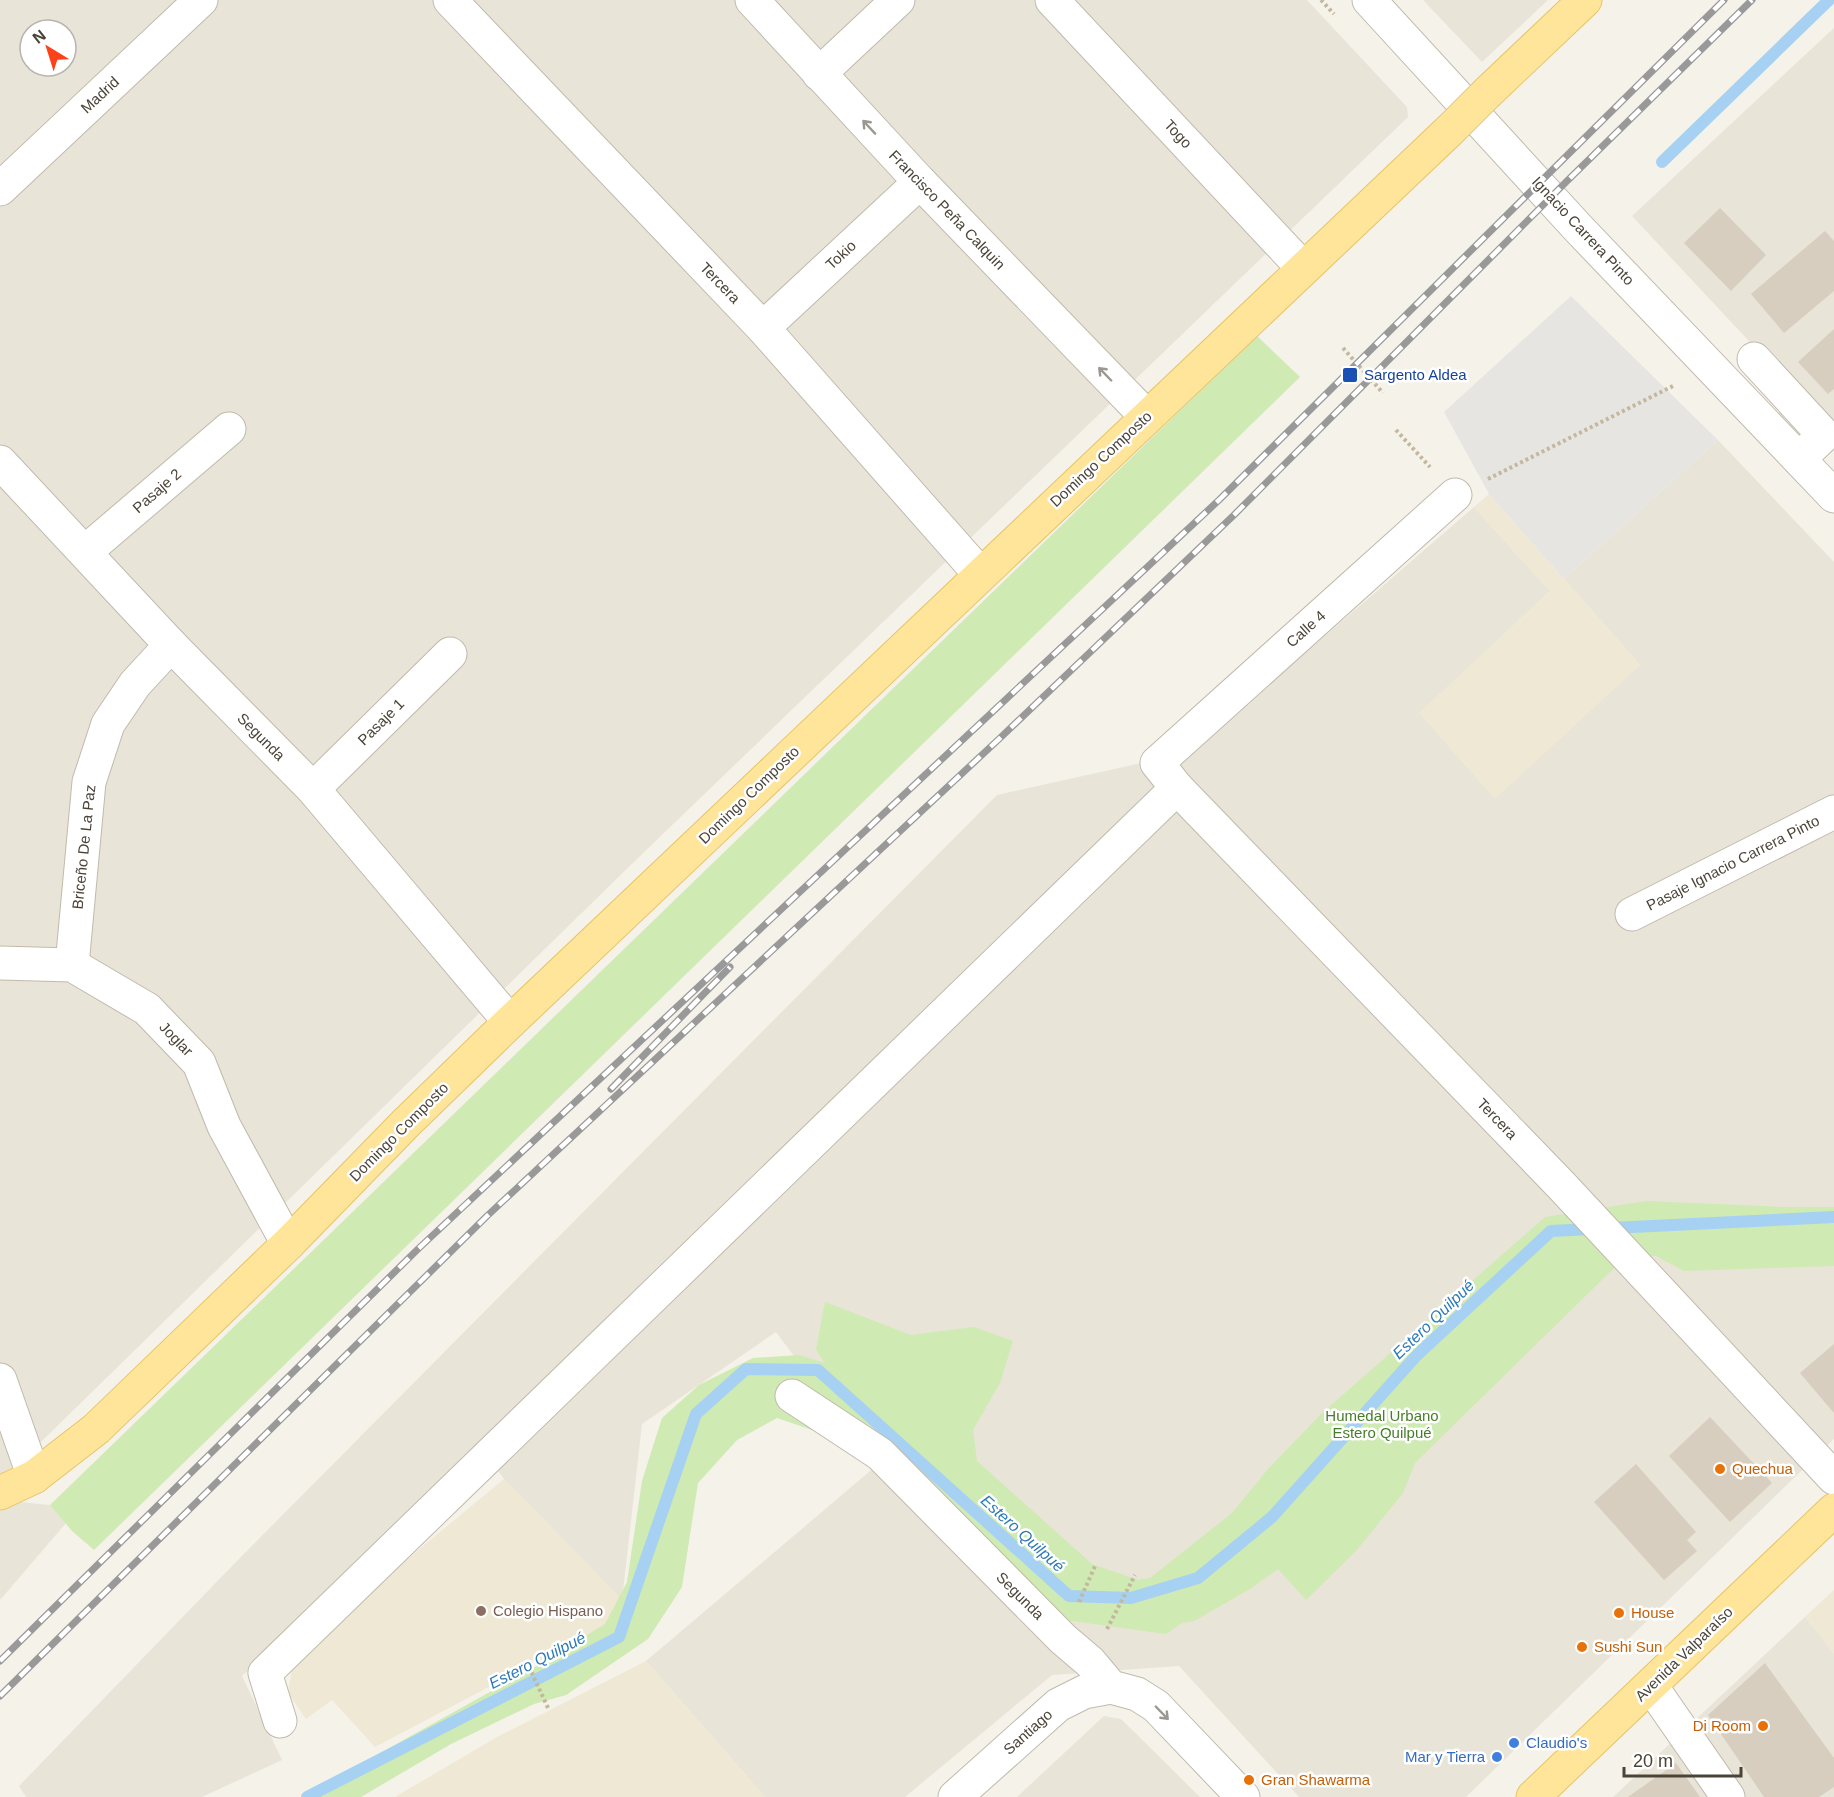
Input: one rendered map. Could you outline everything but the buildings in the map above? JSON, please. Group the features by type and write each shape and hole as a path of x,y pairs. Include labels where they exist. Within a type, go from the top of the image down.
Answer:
{"main road":[{"name":"Domingo Composto","path":"0,1493 34,1477 96,1429 288,1244 398,1131 510,1022 1585,0"},
{"name":"Avenida Valparaíso","path":"1541,1794 1834,1510"}],"street":[{"name":"Madrid","path":"0,189 201,0"},
{"name":"Tercera","path":"450,0 763,328 980,574"},
{"name":"Francisco Peña Calquin","path":"752,0 920,182 1146,417"},
{"path":"819,74 898,0"},
{"name":"Togo","path":"1052,0 1303,268"},
{"name":"Ignacio Carrera Pinto","path":"1369,0 1578,228 1834,496"},
{"name":"Tokio","path":"763,328 920,182"},
{"path":"1754,359 1824,435 1799,459"},
{"name":"Pasaje 2","path":"85,552 229,429"},
{"name":"Segunda","path":"0,462 171,645 313,789 510,1022"},
{"name":"Calle 4","path":"1156,763 1455,495"},
{"name":"Briceño De La Paz","path":"72,965 89,782 108,724 135,684 171,645"},
{"name":"Pasaje 1","path":"313,789 450,654"},
{"name":"Tercera","path":"1156,763 1177,788 1561,1185 1834,1478"},
{"path":"280,1721 265,1672 1177,788"},
{"name":"Pasaje Ignacio Carrera Pinto","path":"1632,914 1834,812"},
{"name":"Joglar","path":"0,963 72,965 147,1009 199,1063 224,1126 288,1244"},
{"path":"0,1380 34,1477"},
{"name":"Segunda","path":"792,1396 880,1454 1063,1639 1090,1662 1111,1687"},
{"path":"1651,1686 1728,1797"},
{"path":"1111,1687 1137,1694 1156,1706 1243,1797"},
{"name":"Santiago","path":"955,1797 1058,1705 1084,1692 1111,1687"}],"path":[{"path":"1343,348 1383,393"},
{"path":"1396,430 1455,495 1673,386"},
{"path":"1090,1662 1135,1575"},
{"path":"529,1667 549,1710"}],"shaded area":[{"path":"0,0 1307,0 1407,107 1408,117 640,856 0,1482"},
{"path":"1423,0 1548,0 1482,62"},
{"path":"1834,28 1834,432 1632,216"},
{"path":"1571,296 1718,440 1564,579 1489,494 1444,412"},
{"path":"1718,440 1834,562 1834,1439 1466,1797 1299,1797 1179,1666 1052,1675 905,1797 765,1797 646,1661 876,1466 776,1332 642,1424 622,1600 504,1479 480,1446 242,1676 282,1760 202,1797 26,1797 19,1786 233,1565 997,795 1191,752 1474,507 1550,591 1420,713 1640,665 1564,579"},
{"path":"1489,494 1640,665 1495,799 1419,713 1550,591 1474,507"},
{"name":"Colegio Hispano","path":"504,1479 622,1600 612,1622 375,1747 332,1700 306,1719 288,1693 295,1652"},
{"path":"0,1500 50,1505 66,1523 0,1600"},
{"path":"1834,1590 1834,1653 1805,1617"},
{"path":"1805,1617 1834,1653 1834,1797 1613,1797"},
{"path":"646,1661 765,1797 395,1797 497,1737"},
{"path":"1104,1716 1121,1719 1200,1797 1017,1797"}],"green space":[{"path":"1257,336 1300,377 94,1550 72,1531 50,1505"},
{"name":"Humedal Urbano Estero Quilpué","path":"1646,1201 1834,1207 1834,1266 1684,1271 1656,1256 1630,1256 1610,1272 1415,1463 1403,1493 1356,1551 1306,1600 1278,1569 1250,1589 1194,1621 1182,1623 1166,1634 1051,1618 862,1447 777,1418 737,1440 698,1483 682,1587 648,1639 566,1695 534,1704 451,1744 361,1797 301,1797 533,1668 605,1624 627,1582 642,1481 662,1418 699,1385 753,1358 799,1355 825,1363 816,1350 825,1302 911,1335 974,1327 1013,1341 1000,1383 973,1430 977,1461 1092,1564 1138,1580 1150,1578 1232,1513 1268,1469 1321,1414 1545,1217"}],"waterway":[{"path":"1662,162 1829,0"},
{"name":"Estero Quilpué","path":"307,1797 619,1637 696,1414 746,1369 818,1370 1069,1596 1131,1598 1198,1578 1272,1517 1417,1355 1551,1231 1834,1217"}],"railway":[{"path":"0,1661 418,1249 1219,500 1724,0"},
{"path":"0,1696 487,1216 999,739 1234,515 1567,181 1752,0"},
{"path":"611,1089 730,967"}],"place":[{"name":"Sargento Aldea","path":"1350,375"},
{"name":"Quechua","path":"1720,1469"},
{"name":"Colegio Hispano","path":"481,1611"},
{"name":"House","path":"1619,1613"},
{"name":"Sushi Sun","path":"1582,1647"},
{"name":"Di Room","path":"1763,1726"},
{"name":"Claudio's","path":"1514,1743"},
{"name":"Mar y Tierra","path":"1497,1757"},
{"name":"Gran Shawarma","path":"1249,1780"}]}
